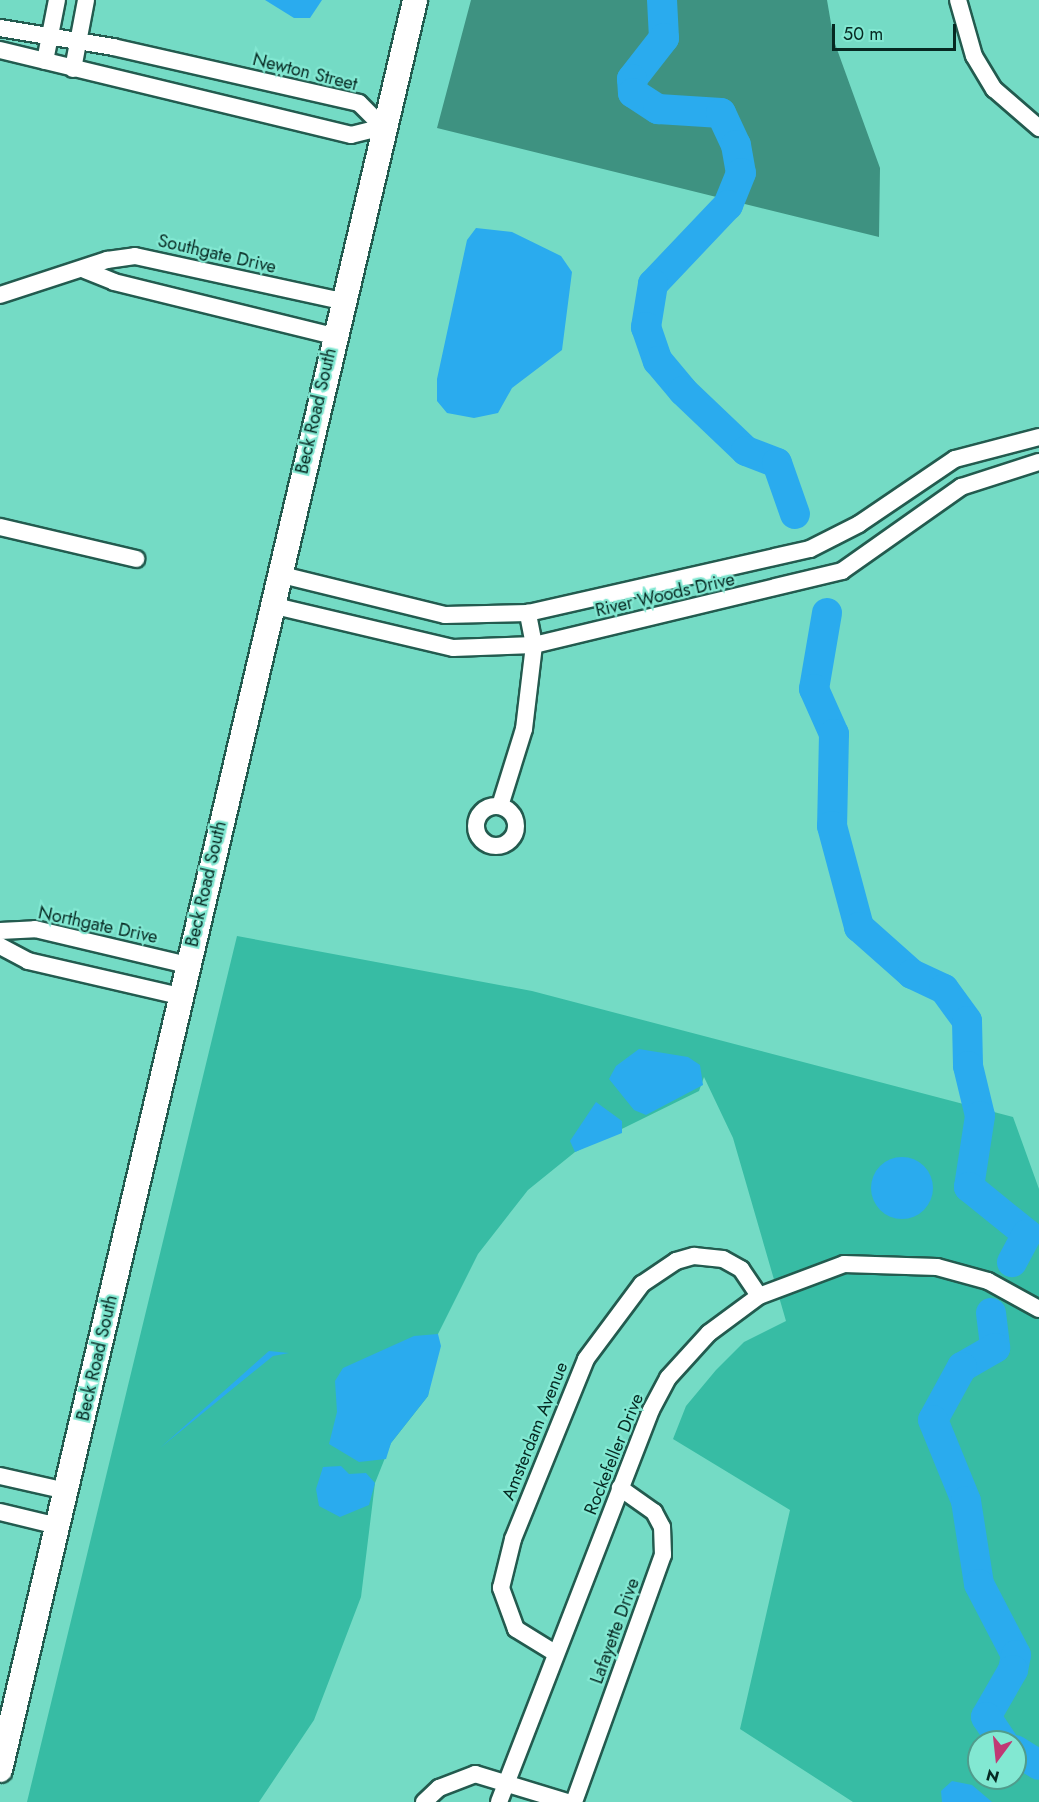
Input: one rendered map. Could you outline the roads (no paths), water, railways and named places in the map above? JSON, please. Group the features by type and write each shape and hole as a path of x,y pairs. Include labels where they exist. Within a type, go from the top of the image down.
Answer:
{"main road":[{"name":"Beck Road South","path":"0,1770 342,301 415,0"}],"street":[{"path":"45,61 57,0"},
{"path":"73,69 86,0"},
{"path":"958,0 974,56 994,89 1039,128"},
{"name":"Newton Street","path":"0,28 80,40 359,103 383,127"},
{"path":"0,50 351,135 383,127"},
{"name":"Southgate Drive","path":"0,295 135,256 342,301"},
{"path":"85,270 114,282 334,336"},
{"name":"River Woods Drive","path":"278,574 445,615 528,613 810,549 859,524 955,459 1039,437"},
{"name":"River Woods Drive","path":"271,605 453,648 534,645 842,571 962,487 1039,462"},
{"path":"3,530 136,559"},
{"path":"500,806 524,729 534,645 528,613"},
{"name":"Northgate Drive","path":"0,931 34,929 187,964"},
{"path":"0,946 28,961 180,996"},
{"name":"Amsterdam Avenue","path":"555,1653 516,1629 501,1588 513,1539 586,1359 642,1284 676,1261 694,1256 723,1259 741,1269 759,1296"},
{"name":"Rockefeller Drive","path":"499,1802 620,1488 669,1378 709,1332 759,1296 844,1264 937,1267 988,1281 1039,1309"},
{"path":"0,1476 66,1491"},
{"name":"Lafayette Drive","path":"574,1802 663,1554 662,1527 654,1512 620,1488"},
{"path":"0,1512 58,1526"},
{"path":"424,1802 459,1778 491,1776 505,1784 567,1802"}],"waterway":[{"path":"662,0 664,38 632,79 633,93 658,109 721,113 736,145 741,173 728,205 653,284 646,327 658,361 683,391 746,451 777,463 795,514"},
{"path":"827,613 814,689 834,734 832,826 859,927 912,974 944,989 967,1021 968,1066 980,1116 969,1187 1027,1234 1012,1262"},
{"path":"991,1313 995,1348 962,1367 933,1420 966,1501 979,1584 1016,1655 1013,1670 986,1717 995,1730"},
{"path":"1027,1758 1039,1765"}]}
